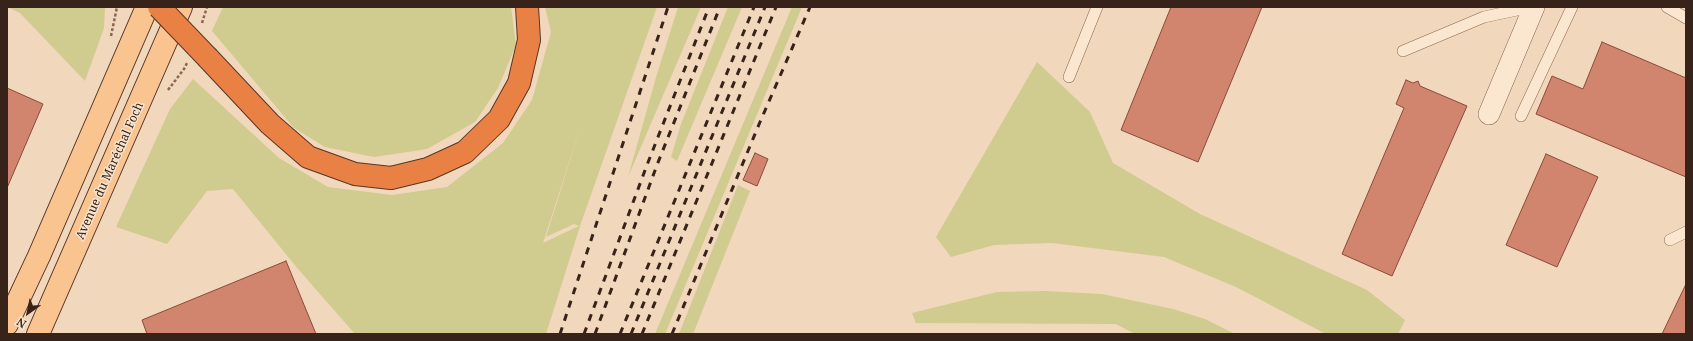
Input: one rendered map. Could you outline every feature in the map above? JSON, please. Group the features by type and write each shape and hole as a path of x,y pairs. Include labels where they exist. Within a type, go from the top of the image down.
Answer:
{"highway":[{"path":"159,7 270,124 308,157 355,174 391,178 428,169 465,152 499,119 519,83 529,40 527,7"}],"main road":[{"path":"7,324 39,256 147,7"},
{"name":"Avenue du Maréchal Foch","path":"38,334 181,7"}],"street":[{"path":"1489,114 1533,7"}],"lane":[{"path":"1069,77 1097,7"},
{"path":"1403,51 1484,18 1533,7"},
{"path":"1521,116 1572,7"},
{"path":"1667,7 1686,18"},
{"path":"1670,240 1686,232"}],"shaded area":[{"path":"7,7 105,7 104,28 85,81 20,13"},
{"path":"223,7 511,7 516,45 498,88 475,122 427,149 374,157 325,147 294,128 212,31"},
{"path":"545,7 657,7 580,226 546,334 355,334 298,269 233,189 207,191 167,244 116,227 170,109 193,79 279,158 328,187 392,195 447,187 503,143 532,100 551,32","holes":["583,119 546,237 574,224 579,226 543,243"]},
{"path":"678,7 701,7 628,177 657,74"},
{"path":"728,7 742,7 677,161 671,157 681,124"},
{"path":"792,7 802,7 665,334 655,334"},
{"path":"1037,62 1090,112 1113,163 1200,214 1367,290 1405,320 1398,334 1326,334 1236,287 1164,257 1052,243 994,245 951,257 936,237"},
{"path":"738,185 750,191 693,334 679,334"},
{"path":"1045,291 1102,294 1173,309 1205,319 1235,334 1135,334 1116,324 916,323 912,313 997,292"}],"building":[{"path":"1171,7 1262,7 1198,162 1121,130"},
{"path":"1602,42 1686,78 1686,177 1536,114 1552,76 1583,89"},
{"path":"1406,80 1413,83 1418,81 1420,86 1467,106 1392,276 1342,254 1404,108 1396,104"},
{"path":"7,88 43,104 7,188"},
{"path":"755,153 768,159 757,186 743,180"},
{"path":"1546,154 1598,177 1557,267 1506,245"},
{"path":"286,261 316,334 147,334 142,320"},
{"path":"1686,284 1686,334 1662,334"}],"railway":[{"path":"560,334 668,7"},
{"path":"584,334 647,165 709,7"},
{"path":"595,334 657,165 720,7"},
{"path":"620,334 754,7"},
{"path":"631,334 765,7"},
{"path":"642,334 776,7"},
{"path":"672,334 760,122 810,7"}]}
